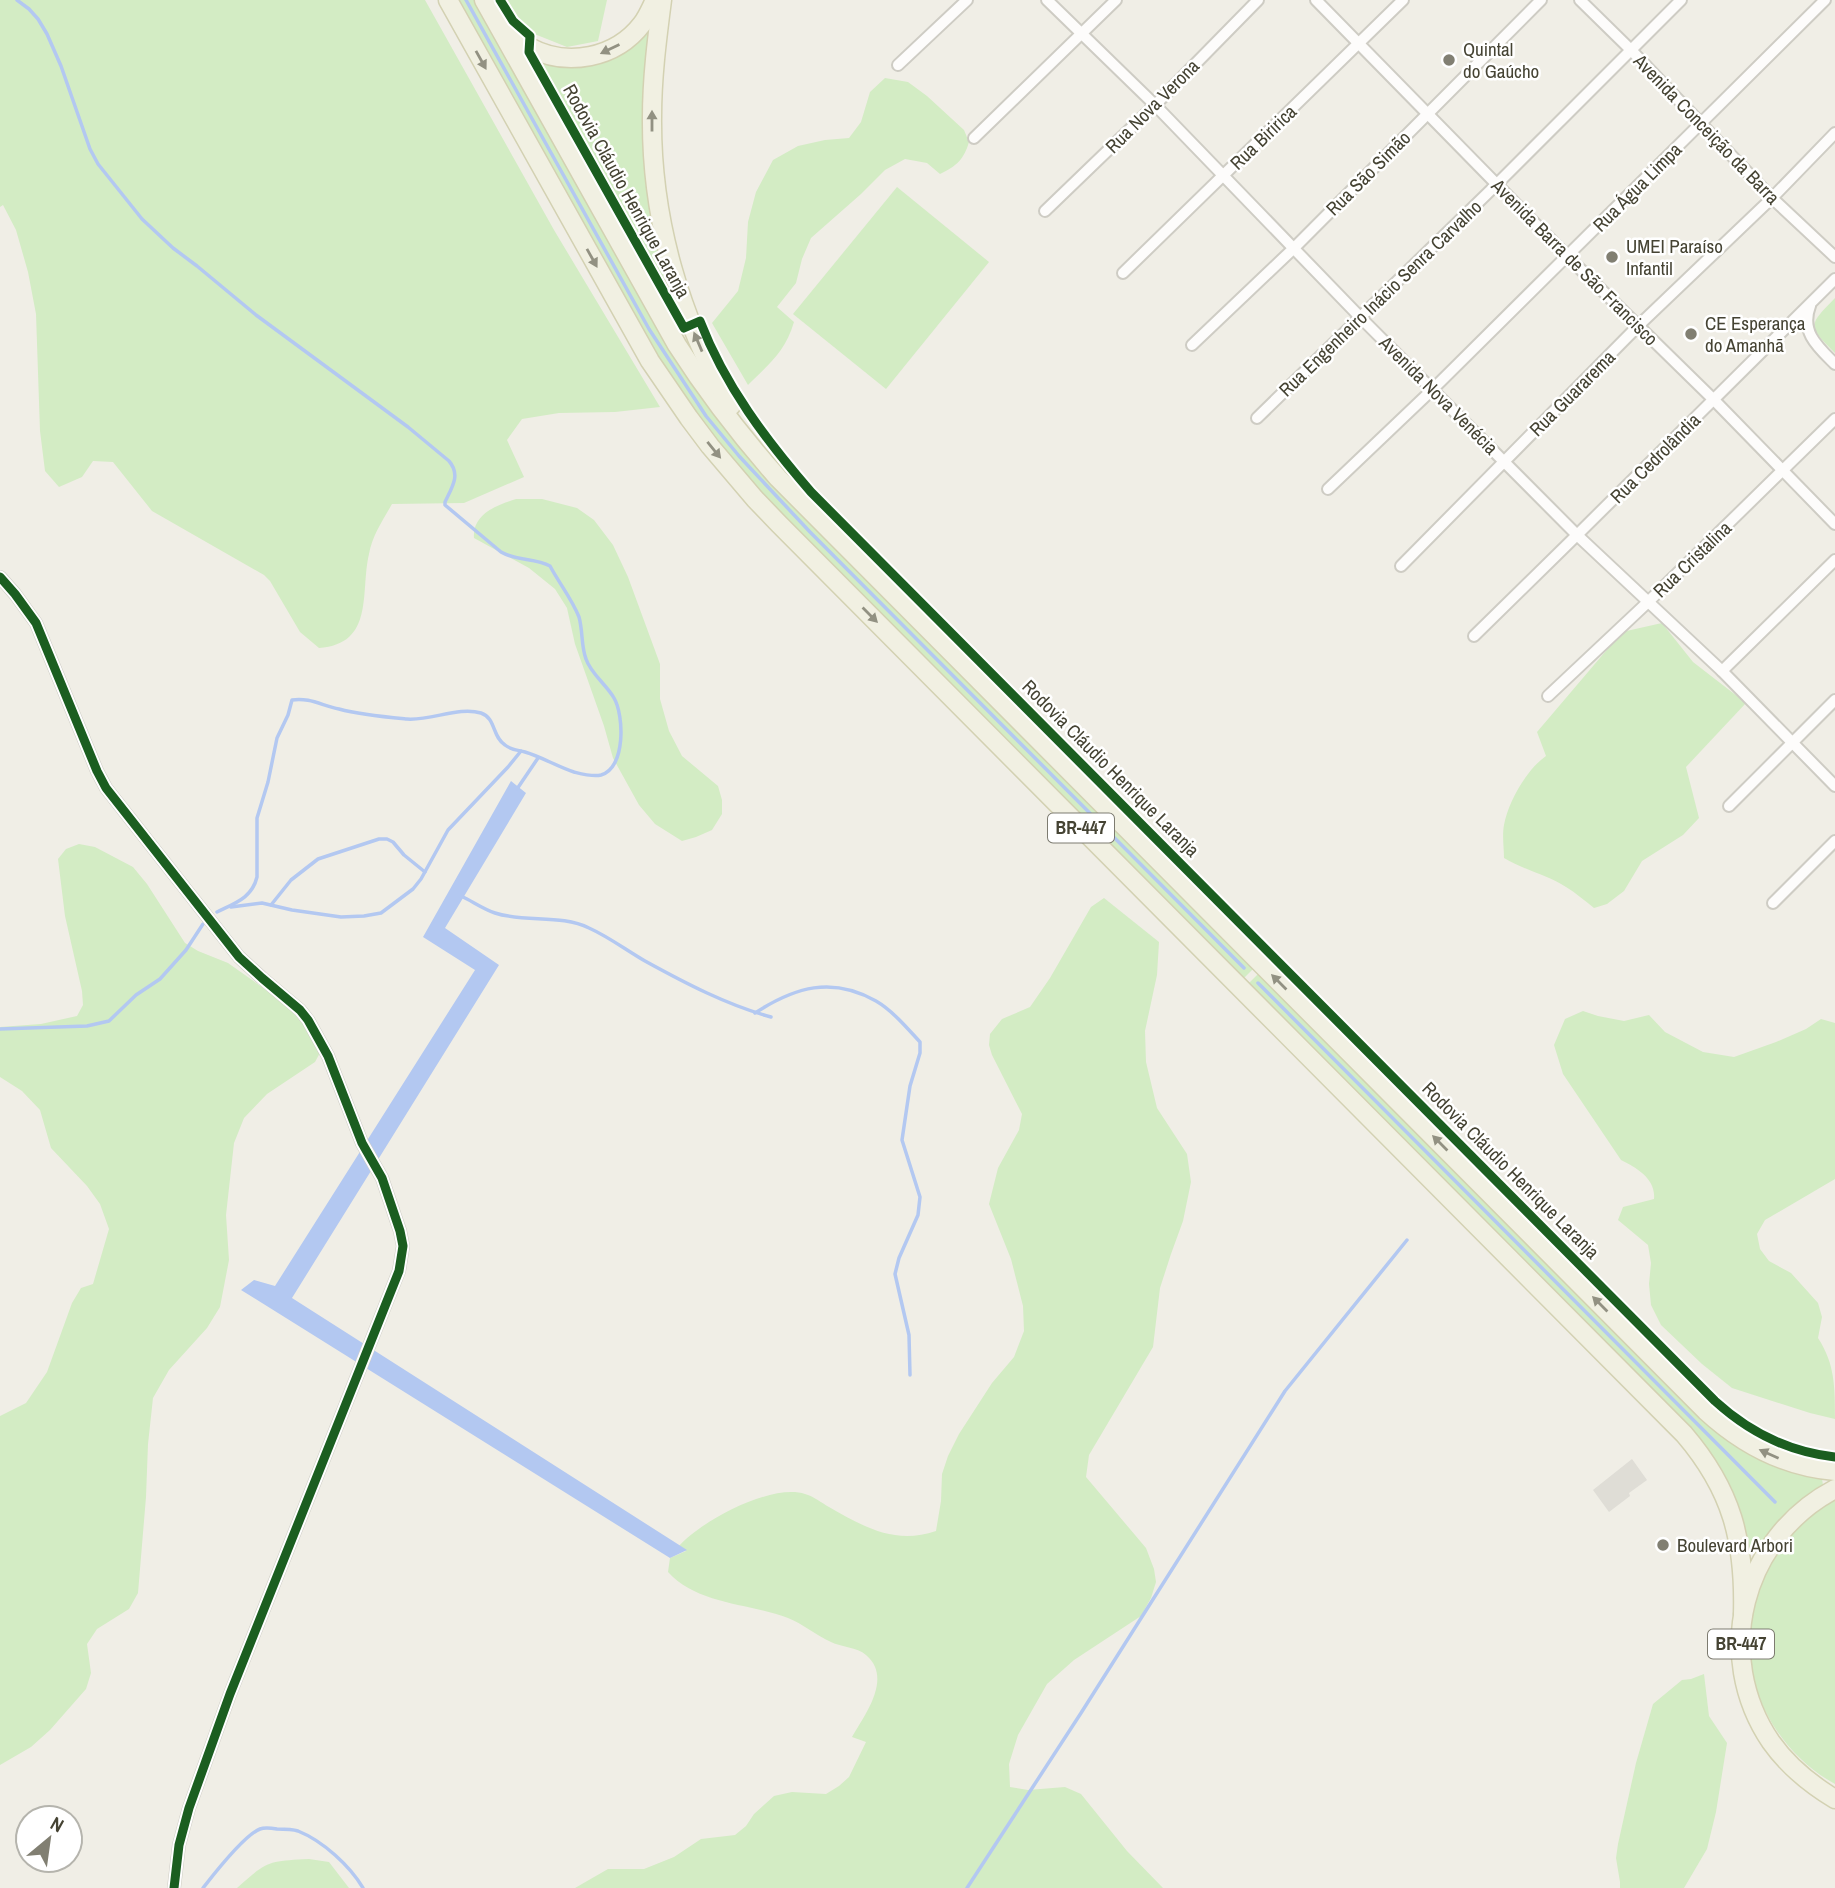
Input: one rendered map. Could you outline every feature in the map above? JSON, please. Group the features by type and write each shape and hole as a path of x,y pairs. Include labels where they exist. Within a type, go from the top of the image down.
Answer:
{"main road":[{"name":"BR-447","path":"448,0 669,390 710,446 755,499 1684,1434 1706,1461 1723,1492 1735,1525 1744,1578 1742,1664 1755,1713 1783,1757 1807,1780 1835,1798"},
{"name":"Rodovia Cláudio Henrique Laranja","path":"484,0 677,345 701,382 756,453 1706,1411 1731,1432 1760,1450 1793,1463 1835,1471"},
{"path":"494,17 519,40 538,51 559,57 581,58 603,53 624,41 642,25 655,0"},
{"path":"662,0 654,70 652,145 658,201 671,265 695,336 720,387 760,451 802,502"},
{"name":"BR-447","path":"1743,1614 1758,1567 1776,1539 1798,1514 1835,1489"}],"street":[{"path":"898,65 967,0"},
{"name":"Avenida Nova Venécia","path":"1047,0 1224,175 1360,317 1577,535 1722,671 1835,786"},
{"path":"975,138 1116,0"},
{"name":"Rua Nova Verona","path":"1045,211 1258,0"},
{"name":"Avenida Barra de São Francisco","path":"1316,0 1835,524"},
{"name":"Rua Biririca","path":"1123,273 1402,0"},
{"name":"Rua São Simão","path":"1192,345 1542,0"},
{"name":"Avenida Conceição da Barra","path":"1580,0 1772,198 1835,257"},
{"name":"Rua Engenheiro Inácio Senra Carvalho","path":"1257,418 1681,0"},
{"name":"Rua Água Limpa","path":"1328,489 1433,390 1825,0"},
{"name":"Rua Guararema","path":"1401,566 1638,326 1772,198 1835,133"},
{"name":"Rua Cedrolândia","path":"1474,636 1835,279"},
{"path":"1813,301 1806,319 1808,333 1835,364"},
{"name":"Rua Cristalina","path":"1548,696 1835,419"},
{"path":"1722,671 1835,560"},
{"path":"0,577 36,623 106,788 239,957 309,1020 328,1056 362,1143 382,1178 403,1246 399,1271 216,1732 179,1845 174,1888"},
{"path":"1729,806 1835,700"},
{"path":"1773,903 1835,841"}],"green space":[{"path":"0,0 425,0 554,230 660,407 615,412 559,413 522,419 507,440 524,477 464,503 392,504 370,547 362,614 357,627 349,637 337,644 319,648 300,632 264,575 152,511 113,462 93,461 82,477 59,487 45,471 40,431 36,314 16,230 3,205 0,207"},
{"path":"455,0 476,0 690,377 1255,967 1242,980 737,469 674,388"},
{"path":"505,0 607,0 598,41 567,47 522,29"},
{"path":"654,20 644,149 645,171 655,234 681,317 536,56 571,63"},
{"path":"885,78 908,82 964,130 969,142 965,153 955,165 940,174 927,163 905,159 885,170 811,238 796,283 777,307 794,322 790,332 776,356 748,385 712,323 738,291 746,258 748,222 756,192 773,160 798,146 849,138 861,122 870,92"},
{"path":"897,187 989,262 886,389 793,314"},
{"path":"1835,298 1835,353 1819,337 1814,326 1820,314"},
{"path":"516,499 542,499 577,508 594,520 613,545 628,577 660,664 660,699 669,731 682,756 718,786 722,814 712,830 682,841 655,824 639,805 613,758 575,644 567,608 555,589 529,568 474,538 474,530 481,517"},
{"path":"1662,623 1693,662 1746,703 1686,767 1699,818 1683,835 1642,861 1624,891 1607,904 1594,908 1559,883 1504,858 1504,825 1519,787 1546,756 1537,732 1622,632"},
{"path":"79,844 95,847 133,867 185,943 228,963 283,1002 316,1038 321,1051 315,1062 267,1094 244,1118 234,1143 226,1215 229,1260 220,1307 207,1328 169,1370 153,1398 138,1593 129,1609 97,1629 87,1644 91,1673 86,1689 31,1747 0,1765 0,1416 26,1403 47,1372 72,1303 81,1288 93,1284 109,1229 100,1204 51,1148 40,1110 22,1091 0,1077 0,1027 41,1024 77,1016 83,1005 65,916 58,859 66,849"},
{"path":"1104,898 1159,942 1157,975 1145,1031 1146,1062 1157,1108 1187,1154 1191,1182 1183,1221 1160,1288 1153,1347 1089,1455 1086,1477 1146,1548 1156,1582 1141,1616 1074,1660 1047,1684 1018,1735 1009,1764 1010,1787 1028,1790 1065,1787 1081,1794 1127,1851 1163,1888 575,1888 608,1869 644,1869 674,1857 701,1839 735,1835 774,1796 792,1792 826,1794 849,1777 866,1742 852,1737 874,1696 877,1674 874,1664 862,1652 831,1642 788,1618 694,1591 668,1572 670,1558 686,1551 679,1546 689,1536 738,1506 774,1494 791,1492 811,1496 880,1532 907,1536 936,1531 942,1474 948,1456 992,1383 1014,1357 1024,1331 1023,1306 1011,1259 989,1204 998,1168 1019,1130 1022,1114 992,1055 990,1034 1002,1019 1030,1007 1091,907"},
{"path":"1260,972 1701,1416 1791,1471 1822,1479 1823,1485 1787,1515 1758,1552 1751,1553 1748,1549 1745,1530 1733,1496 1247,985"},
{"path":"1583,1011 1624,1021 1649,1015 1665,1032 1703,1052 1734,1057 1806,1029 1821,1019 1835,1023 1835,1179 1765,1220 1757,1234 1760,1249 1769,1261 1791,1273 1818,1303 1822,1317 1818,1338 1828,1357 1833,1376 1835,1419 1732,1388 1661,1325 1651,1305 1648,1245 1618,1220 1623,1207 1654,1199 1652,1186 1639,1171 1621,1160 1563,1074 1554,1045 1565,1019"},
{"path":"1835,1497 1835,1784 1812,1769 1776,1730 1754,1681 1749,1628 1756,1594 1770,1561 1800,1522"},
{"path":"1704,1674 1709,1716 1727,1743 1707,1849 1684,1888 1620,1888 1616,1858 1618,1844 1636,1763 1653,1704 1682,1680"},
{"path":"309,1859 329,1862 349,1888 237,1888 269,1864"}],"shaded area":[{"path":"1632,1459 1647,1480 1609,1512 1593,1490"}],"water":[{"path":"511,781 526,793 445,928 499,965 292,1298 687,1550 670,1558 241,1290 254,1280 275,1286 475,970 423,937"}],"waterway":[{"path":"17,0 38,19 47,34 98,164 142,219 173,248 256,315 408,427 449,461 455,476 445,505 501,552 550,566 579,617 588,664 614,698 620,716 621,740 615,762 609,770 595,776 574,772 507,747 501,742 486,715 481,713 464,711 407,719 292,700 277,738 257,818 255,884 242,899 217,912"},
{"path":"466,0 649,329 706,416 739,456 810,532 1244,968"},
{"path":"231,907 262,903 341,917 381,913 413,889 448,830 521,751"},
{"path":"517,789 538,758"},
{"path":"271,905 291,880 318,859 379,839 393,842 425,872"},
{"path":"461,896 507,916 567,921 589,928 691,985 722,1000 771,1017"},
{"path":"0,1029 87,1026 109,1021 136,995 160,979 186,950 203,924"},
{"path":"1258,983 1775,1502"},
{"path":"755,1013 799,991 829,987 844,989 860,993 882,1005 920,1042 902,1140 920,1197 918,1215 895,1274 909,1335 910,1375"},
{"path":"967,1888 1285,1391 1407,1240"},
{"path":"203,1888 246,1839 266,1828 296,1830 317,1841 343,1863 363,1888"}],"cycle path":[{"path":"500,0 513,21 530,36 529,52 684,328 700,321 734,390 778,452 811,492 1715,1401 1770,1439 1835,1457"},
{"path":"0,577 36,623 106,788 239,957 308,1020 328,1056 362,1143 382,1178 403,1246 399,1271 230,1694 189,1808 179,1845 174,1888"}],"place":[{"name":"Quintal do Gaúcho","path":"1449,60"},
{"name":"UMEI Paraíso Infantil","path":"1612,257"},
{"name":"CE Esperança do Amanhã","path":"1691,334"},
{"name":"Boulevard Arbori","path":"1663,1545"}]}
